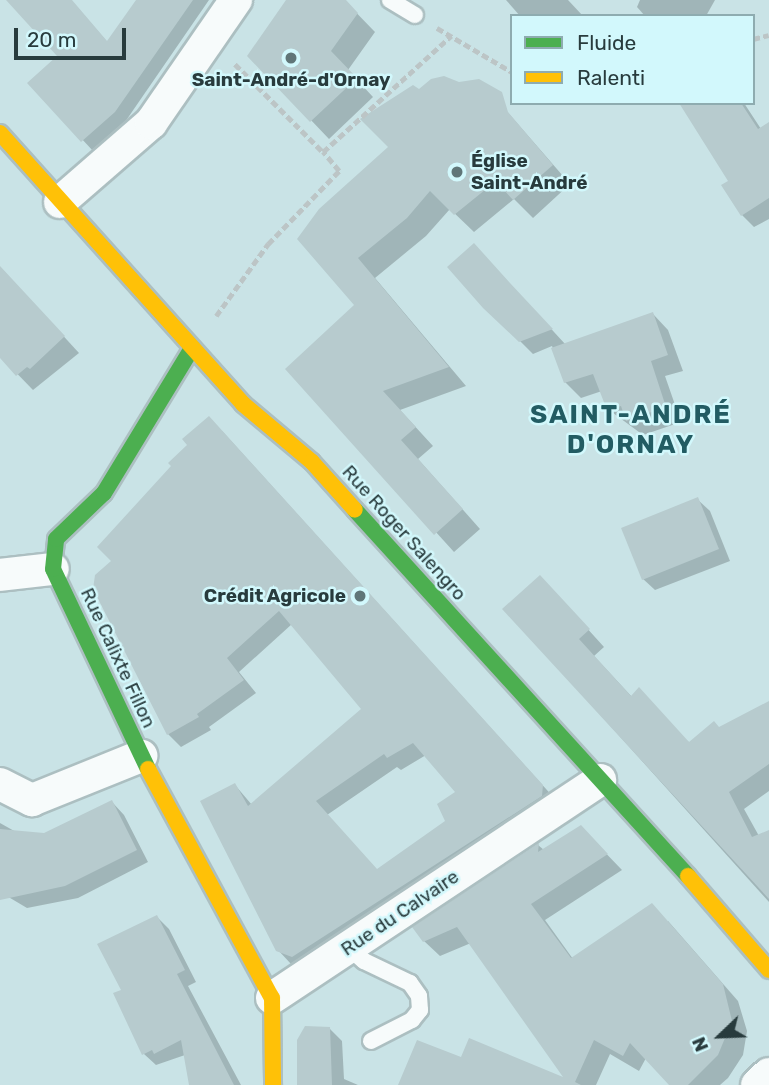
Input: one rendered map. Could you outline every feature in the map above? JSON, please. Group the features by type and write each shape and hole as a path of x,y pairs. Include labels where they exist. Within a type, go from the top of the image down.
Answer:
{"main road":[{"name":"Rue Roger Salengro","path":"0,133 243,404 312,462 713,901 769,970"},
{"path":"53,569 56,539 104,493 192,348"},
{"name":"Rue Calixte Fillon","path":"53,569 141,756 272,999"},
{"path":"272,999 273,1085"}],"street":[{"path":"60,202 151,123 236,0"},
{"path":"1,573 53,569"},
{"path":"0,784 32,800 141,756"},
{"name":"Rue du Calvaire","path":"272,999 600,780"},
{"path":"757,1085 769,1074"}],"lane":[{"path":"390,0 415,15"},
{"path":"349,947 364,961 410,983 419,996 420,1010 412,1020 371,1041"}],"path":[{"path":"415,15 510,71"},
{"path":"323,152 451,36"},
{"path":"192,348 268,244 339,171 209,39"}],"building":[{"path":"6,0 72,0 107,41 136,0 193,0 115,112 81,142 27,83 57,56"},
{"path":"286,0 346,0 358,13 331,51 357,78 310,122 247,56"},
{"path":"444,76 459,82 479,79 502,92 508,112 553,165 513,200 496,181 454,215 430,191 407,218 358,258 449,367 383,391 416,427 401,440 463,509 434,535 285,369 354,305 297,239 319,209 388,147 360,119 413,85 419,89 431,79"},
{"path":"680,105 742,105 758,129 769,122 769,198 741,216 721,185 728,181"},
{"path":"474,243 553,329 519,342 483,308 447,267"},
{"path":"0,266 65,336 30,369 27,367 16,376 0,358"},
{"path":"653,312 668,355 651,361 666,407 626,421 621,406 607,410 593,374 564,383 551,348"},
{"path":"209,416 543,785 542,796 292,957 276,951 200,801 235,783 248,806 361,709 279,611 227,658 244,680 197,714 199,717 167,735 93,589 95,575 111,561 97,547 171,466 168,463 187,445 182,439","holes":["413,743 455,792 437,804 445,821 377,869 316,801 384,754 387,758"]},
{"path":"698,497 719,549 642,580 621,528"},
{"path":"540,575 590,629 579,639 631,696 639,687 689,742 714,721 719,727 769,701 769,764 729,792 752,837 769,830 769,899 502,609"},
{"path":"112,800 137,850 65,886 0,900 0,829 44,833"},
{"path":"581,825 608,854 531,904 571,958 652,903 723,984 732,1021 718,1055 688,1085 669,1085 630,1043 623,1056 594,1040 575,1082 581,1085 398,1085 417,1040 461,1057 469,1038 563,1077 457,927 423,942 412,927 539,843 538,852"},
{"path":"157,915 185,970 177,974 234,1085 189,1085 181,1040 154,1054 152,1050 142,1055 113,993 121,990 97,944"},
{"path":"305,1026 330,1027 332,1085 297,1085 297,1040"}],"traffic: fast":[{"path":"148,769 53,569 56,539 104,493 192,348"},
{"path":"355,510 688,876"}],"traffic: slow":[{"path":"0,133 243,404 312,462 355,510"},
{"path":"148,769 272,998 273,1085"},
{"path":"688,876 769,970"}],"place":[{"name":"Saint-André-d'Ornay","path":"291,58"},
{"name":"Église Saint-André","path":"457,172"},
{"name":"Crédit Agricole","path":"360,596"}],"district":[{"name":"SAINT-ANDRÉ D'ORNAY","path":"631,430"}]}
